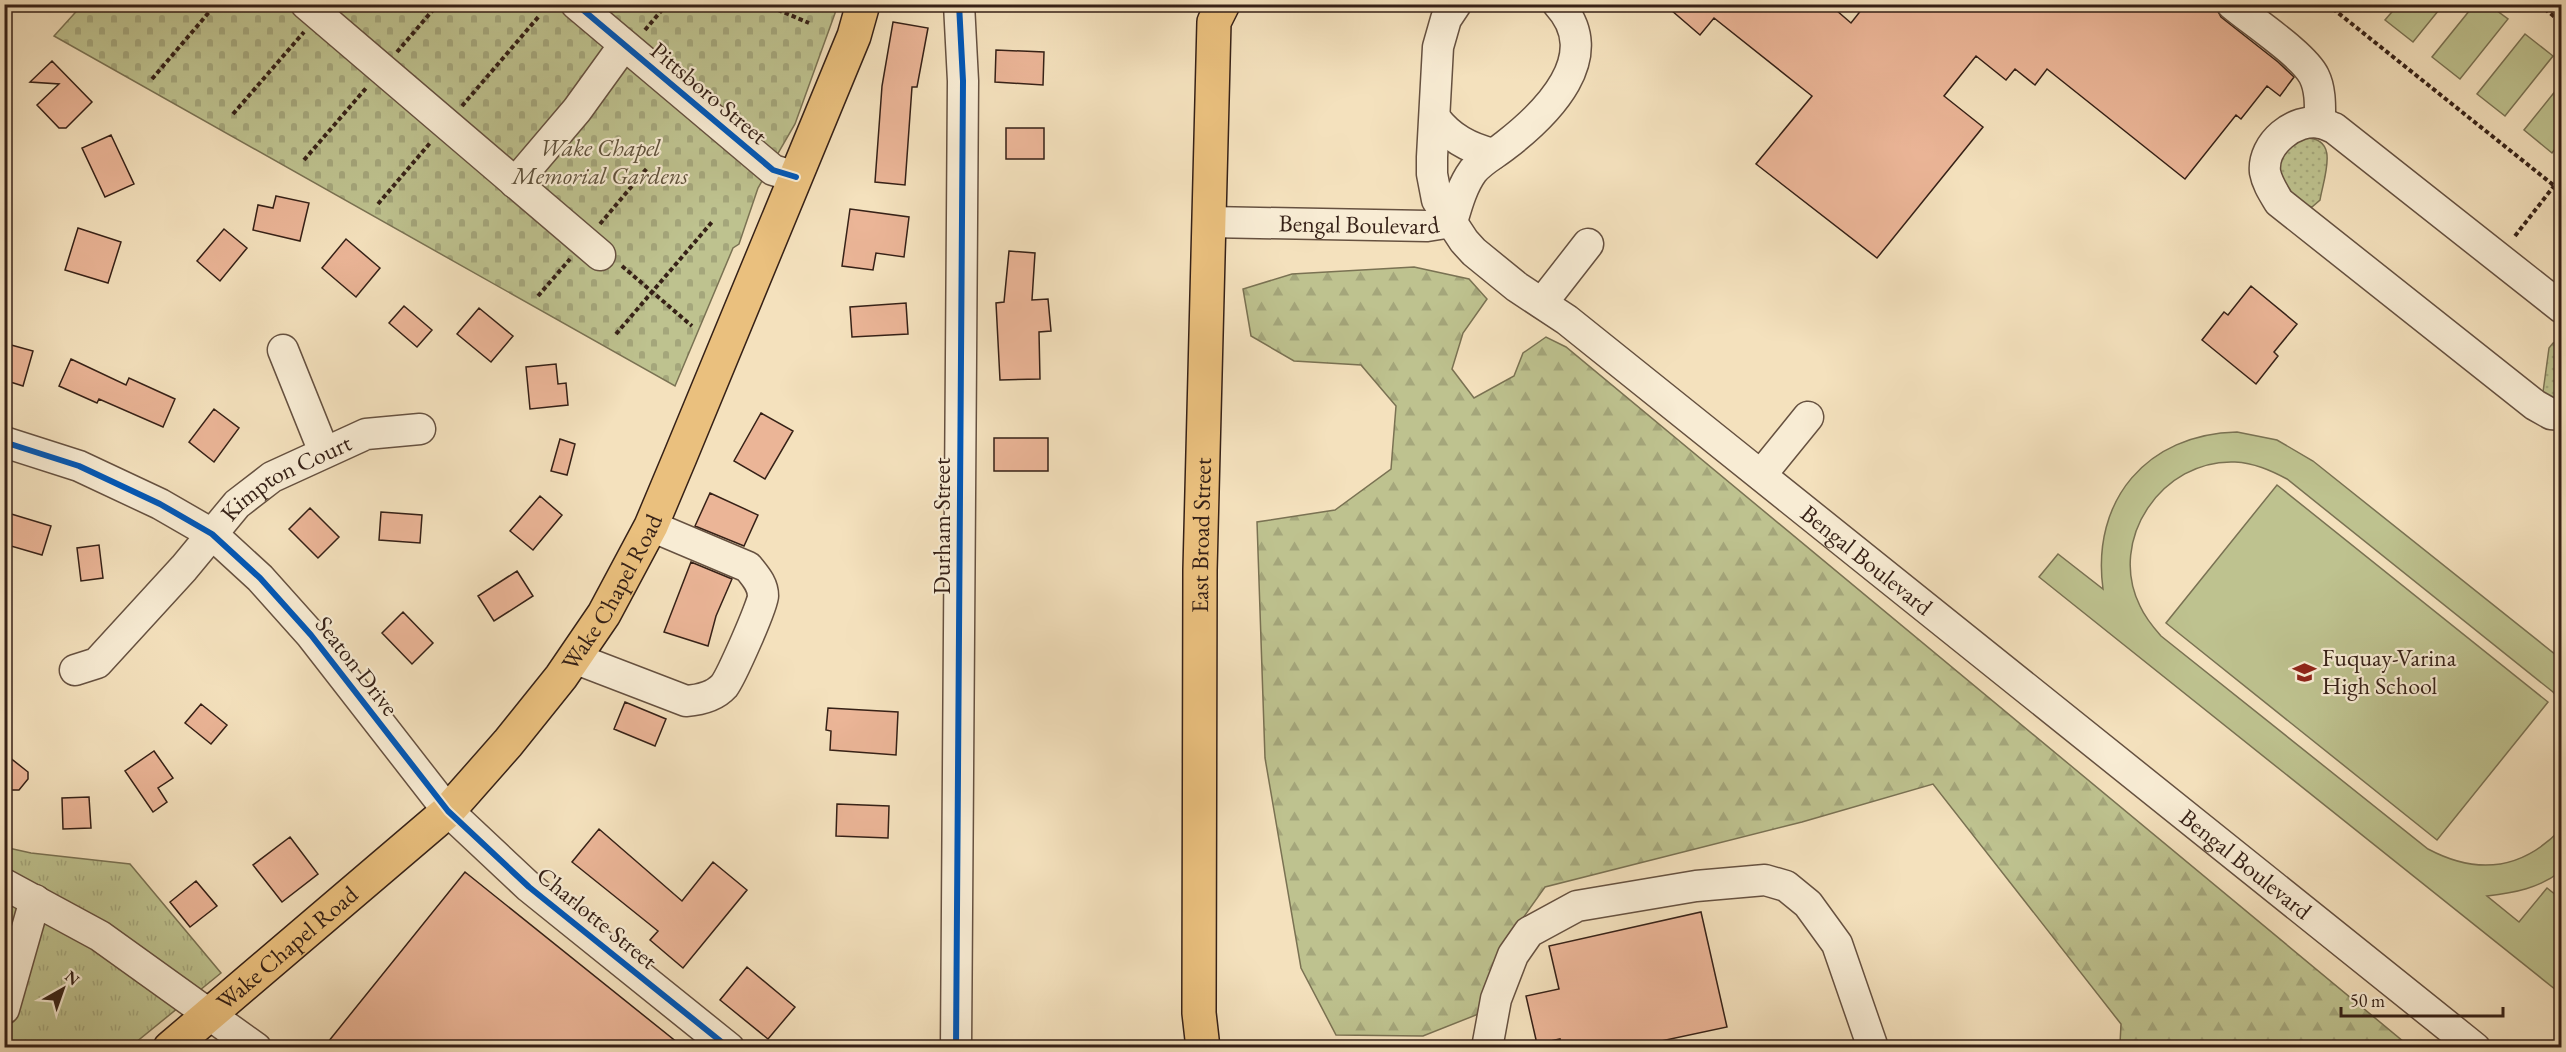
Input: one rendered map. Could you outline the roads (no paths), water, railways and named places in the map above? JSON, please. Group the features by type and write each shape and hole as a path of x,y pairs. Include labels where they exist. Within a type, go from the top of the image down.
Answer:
{"main road":[{"name":"Wake Chapel Road","path":"170,1047 448,811 508,743 574,658 604,614 651,526 854,36 863,4"},
{"name":"East Broad Street","path":"1203,1047 1199,1013 1200,570 1214,10"}],"street":[{"name":"Pittsboro Street","path":"576,4 635,37 773,170 796,177"},
{"name":"Durham Street","path":"954,1045 963,81 959,4"},
{"path":"1452,222 1437,201 1432,158 1438,47 1446,19 1456,4"},
{"path":"1452,222 1468,178 1483,162 1521,132 1560,92 1568,80 1575,56 1575,41 1571,25 1558,4"},
{"path":"2232,4 2314,75 2319,91 2320,123"},
{"path":"312,10 600,255"},
{"path":"515,183 635,37"},
{"path":"1435,118 1442,128 1465,144 1494,154"},
{"path":"2562,308 2348,138 2320,123 2305,123 2279,137 2269,151 2265,170 2269,187 2279,202 2535,405 2551,414 2562,415"},
{"name":"Bengal Boulevard","path":"1209,222 1428,226 1452,222 1474,252 1517,287 1567,320 2475,1047"},
{"path":"1542,303 1588,244"},
{"path":"283,350 324,452"},
{"path":"1761,475 1808,417"},
{"name":"Kimpton Court","path":"75,670 97,663 237,504 272,477 366,434 420,429"},
{"name":"Seaton Drive","path":"4,442 79,466 160,504 212,534 260,578 311,635 448,811"},
{"path":"574,658 686,701 702,700 724,686 763,597 759,581 748,567 651,526"},
{"name":"Charlotte Street","path":"448,811 529,887 729,1047"},
{"path":"1487,1047 1496,999 1513,954 1529,932 1577,906 1696,886 1765,880 1786,886 1808,904 1837,944 1873,1047"},
{"path":"4,884 100,936 256,1047"},
{"path":"4,1009 35,900"}],"waterway":[{"path":"2174,1047 2178,1048"}],"place":[{"name":"Fuquay-Varina High School","path":"2304,672"}],"park label":[{"name":"Wake Chapel Memorial Gardens","path":"600,162"}]}
